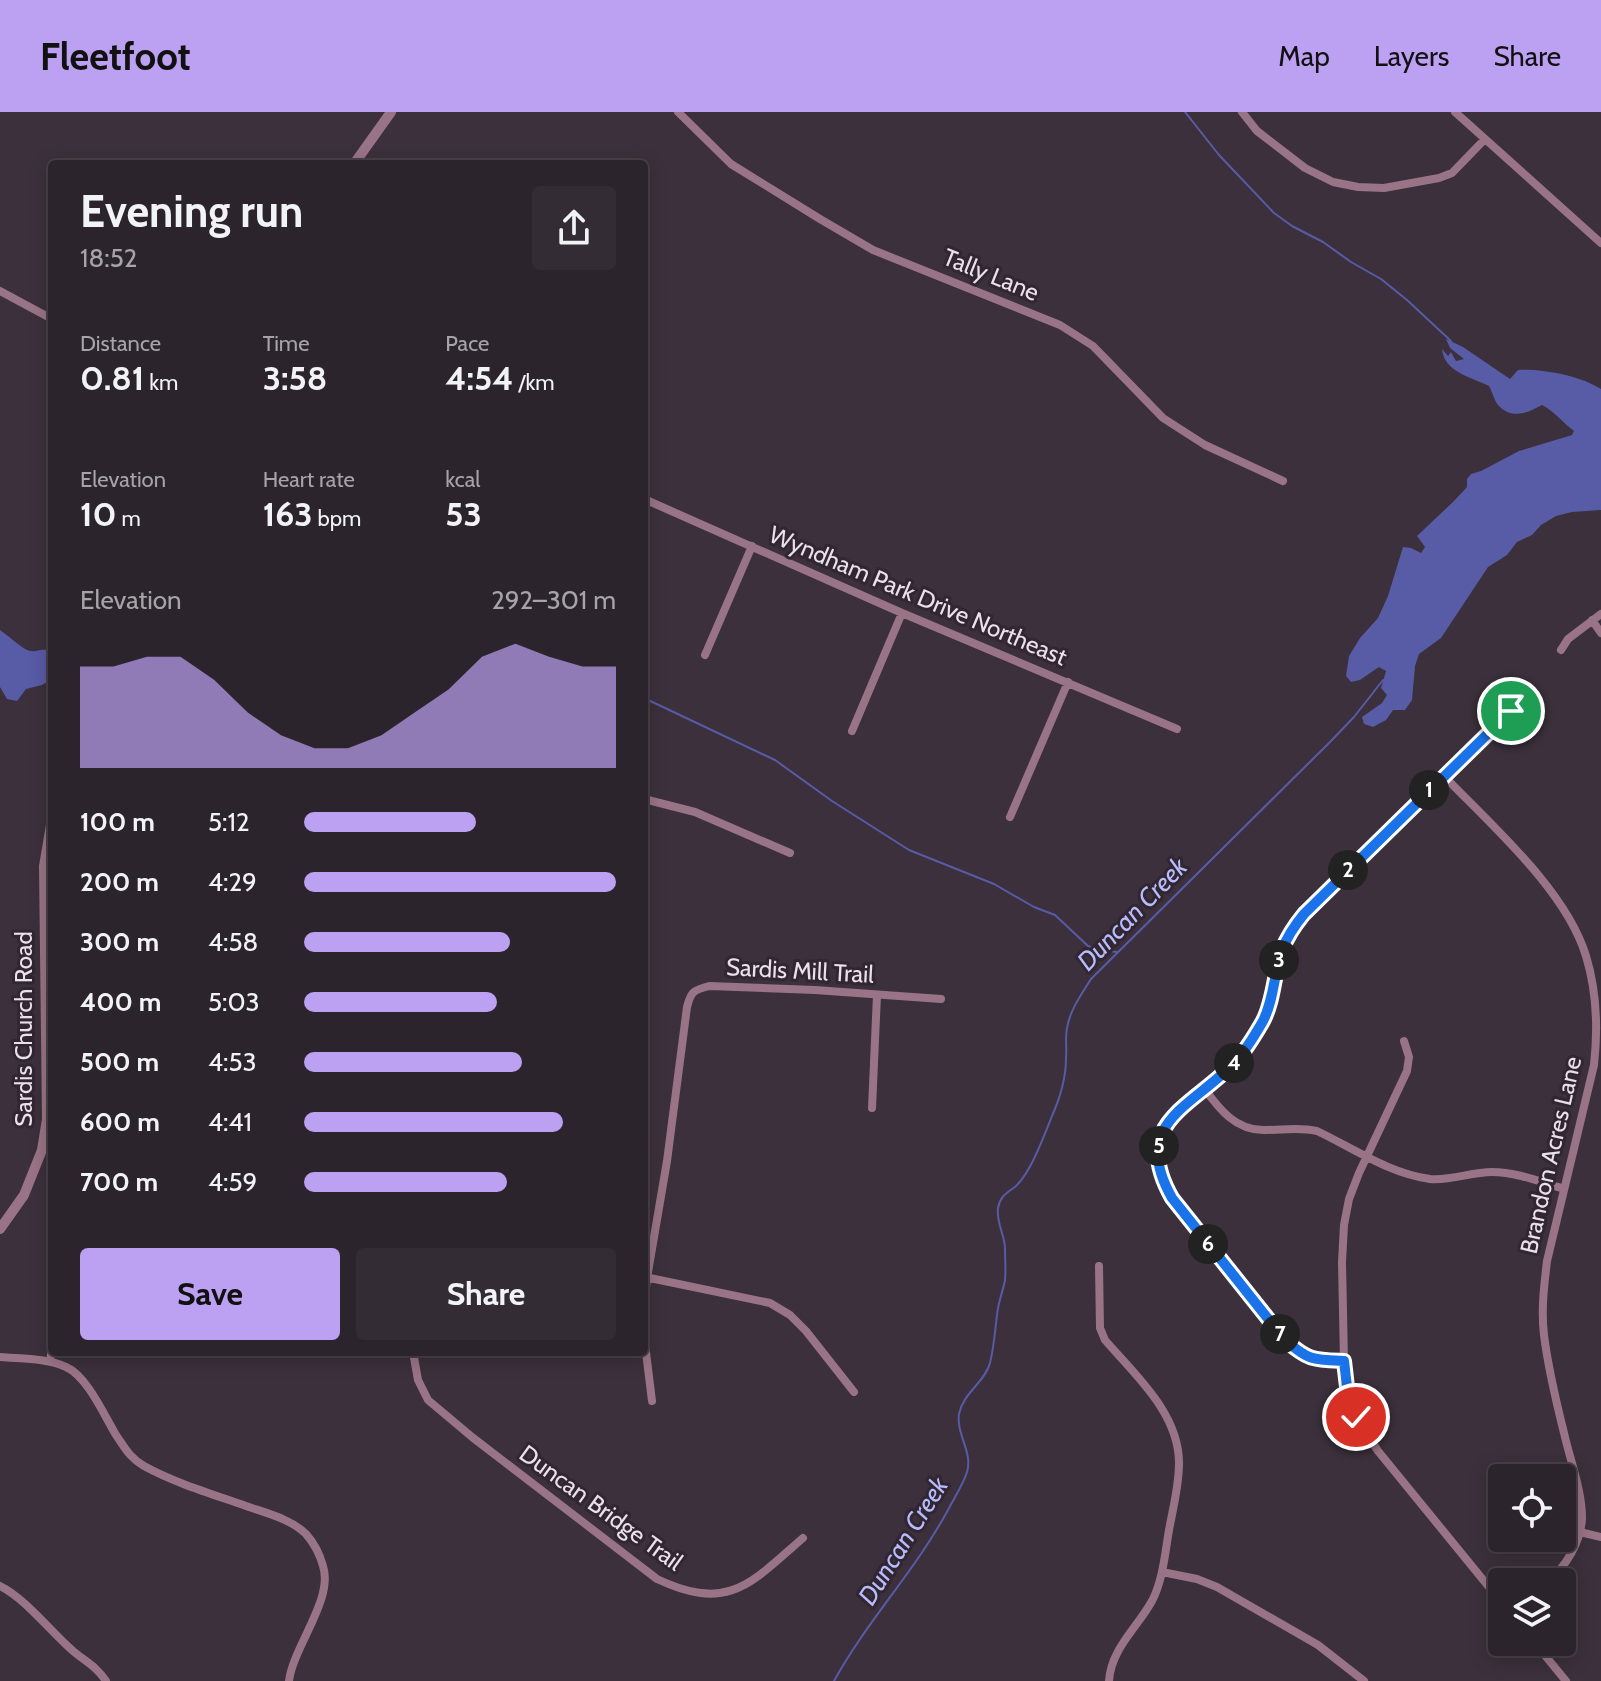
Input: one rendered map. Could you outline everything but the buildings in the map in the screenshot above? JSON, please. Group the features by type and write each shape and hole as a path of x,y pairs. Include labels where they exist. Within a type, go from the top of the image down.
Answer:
{"street":[{"path":"357,160 391,112"},
{"name":"Tally Lane","path":"678,112 731,164 820,219 873,250 1060,325 1093,346 1163,418 1205,445 1283,481"},
{"path":"1242,112 1257,131 1305,168 1333,182 1358,187 1384,188 1439,178 1452,173 1485,139"},
{"path":"1455,112 1601,243"},
{"path":"0,291 48,317"},
{"name":"Wyndham Park Drive Northeast","path":"648,501 902,613 1177,729"},
{"path":"705,655 752,546"},
{"path":"852,731 902,613"},
{"path":"1561,650 1568,639 1601,614"},
{"path":"1592,620 1601,633"},
{"path":"1010,817 1068,682"},
{"path":"1344,1361 1316,1360 1302,1354 1285,1340 1172,1198 1163,1182 1158,1148 1163,1130 1173,1116 1235,1062 1260,1026 1282,950 1304,914 1511,711"},
{"name":"Brandon Acres Lane","path":"1444,776 1524,859 1559,901 1586,956 1594,995 1597,1034 1594,1065 1547,1261 1543,1294 1544,1333 1554,1393 1580,1502 1580,1532"},
{"path":"648,800 695,812 790,853"},
{"name":"Sardis Church Road","path":"0,1229 24,1195 47,1152 44,866 48,842"},
{"name":"Sardis Mill Trail","path":"648,1266 667,1161 690,996 696,989 709,986 815,990 941,999"},
{"path":"872,1108 877,995"},
{"path":"1404,1041 1409,1057 1407,1071 1366,1156 1349,1199 1344,1225 1344,1361 1347,1387 1356,1417 1378,1451 1488,1586"},
{"path":"1204,1088 1220,1110 1247,1128 1304,1128 1317,1131 1407,1174 1432,1179 1505,1172 1564,1189"},
{"path":"1099,1266 1100,1328 1105,1340 1158,1402 1175,1439 1179,1460 1162,1572 1153,1600 1116,1652 1109,1681"},
{"path":"648,1277 770,1303 790,1315 806,1331 854,1392"},
{"path":"50,1361 51,1356"},
{"name":"Duncan Bridge Trail","path":"414,1356 418,1380 428,1400 657,1579 678,1589 714,1594 740,1589 803,1538"},
{"path":"646,1356 652,1401"},
{"path":"0,1357 50,1361 70,1368 88,1388 132,1459 177,1481 282,1519 306,1534 325,1569 324,1585 289,1681"},
{"path":"1560,1568 1574,1549 1580,1532 1601,1537"},
{"path":"1162,1572 1197,1579 1217,1587 1318,1645 1364,1681"},
{"path":"0,1586 75,1653 93,1665 106,1681"},
{"path":"1545,1656 1566,1681"}],"shaded area":[{"path":"1446,339 1510,379 1518,370 1538,370 1572,377 1601,389 1601,510 1556,516 1532,535 1517,542 1507,555 1488,567 1441,638 1419,654 1412,700 1405,710 1393,710 1386,720 1373,727 1364,724 1362,717 1382,703 1387,695 1381,688 1386,671 1379,667 1360,680 1351,682 1346,676 1349,656 1378,618 1403,547 1421,553 1425,547 1417,536 1467,487 1471,474 1519,451 1572,435 1574,431 1542,405 1520,414 1503,410 1489,386 1460,373 1448,363 1442,349 1448,356 1451,352 1456,361 1464,359 1450,348"},
{"path":"0,630 27,650 48,651 48,681 26,689 17,701 7,699 0,687"}],"waterway":[{"path":"1185,112 1219,155 1274,213 1381,279 1451,341"},
{"name":"Duncan Creek","path":"834,1681 935,1532 965,1477 968,1457 959,1414 990,1363 1005,1280 1005,1244 998,1208 1002,1198 1027,1172 1055,1109 1065,1073 1067,1028 1076,1003 1091,979 1330,742 1383,680"},
{"path":"648,700 775,760 909,850 994,884 1055,915 1088,946 1117,952"}],"route":[{"path":"1356,1417 1347,1387 1344,1361 1316,1360 1302,1354 1285,1340 1172,1198 1163,1182 1158,1148 1163,1130 1173,1116 1235,1062 1255,1035 1265,1017 1282,950 1304,914 1511,711"}]}
